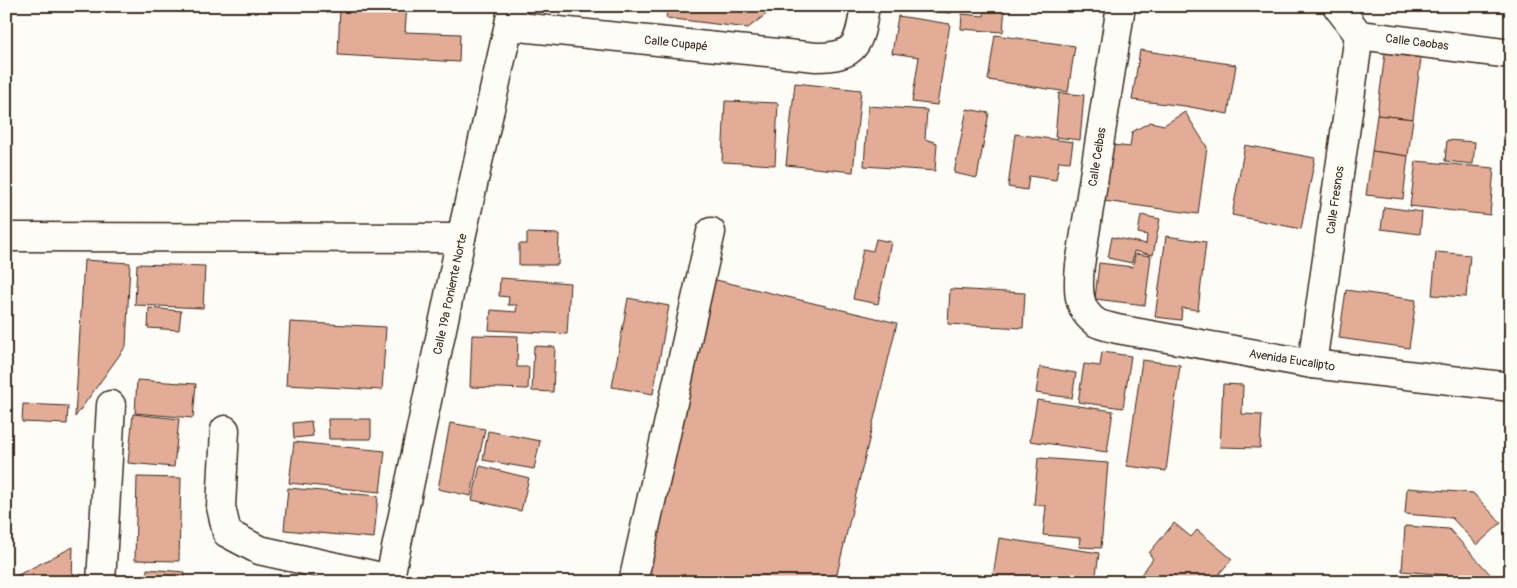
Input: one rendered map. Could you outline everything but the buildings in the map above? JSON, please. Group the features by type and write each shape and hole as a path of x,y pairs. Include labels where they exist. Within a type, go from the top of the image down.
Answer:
{"street":[{"name":"Calle Cupapé","path":"511,16 816,57 830,57 844,54 854,46 861,34 865,6"},
{"name":"Calle Ceibas","path":"1082,308 1078,287 1080,264 1121,6"},
{"path":"1337,6 1359,35"},
{"name":"Calle 19a Poniente Norte","path":"389,580 461,238 511,16"},
{"name":"Calle Caobas","path":"1359,35 1511,54"},
{"name":"Calle Fresnos","path":"1312,364 1359,35"},
{"path":"632,582 711,232"},
{"path":"6,237 461,238"},
{"name":"Avenida Eucalipto","path":"1082,308 1097,323 1116,329 1312,364 1511,387"},
{"path":"101,582 111,405"},
{"path":"225,430 220,507 228,533 259,550 389,580"}]}
